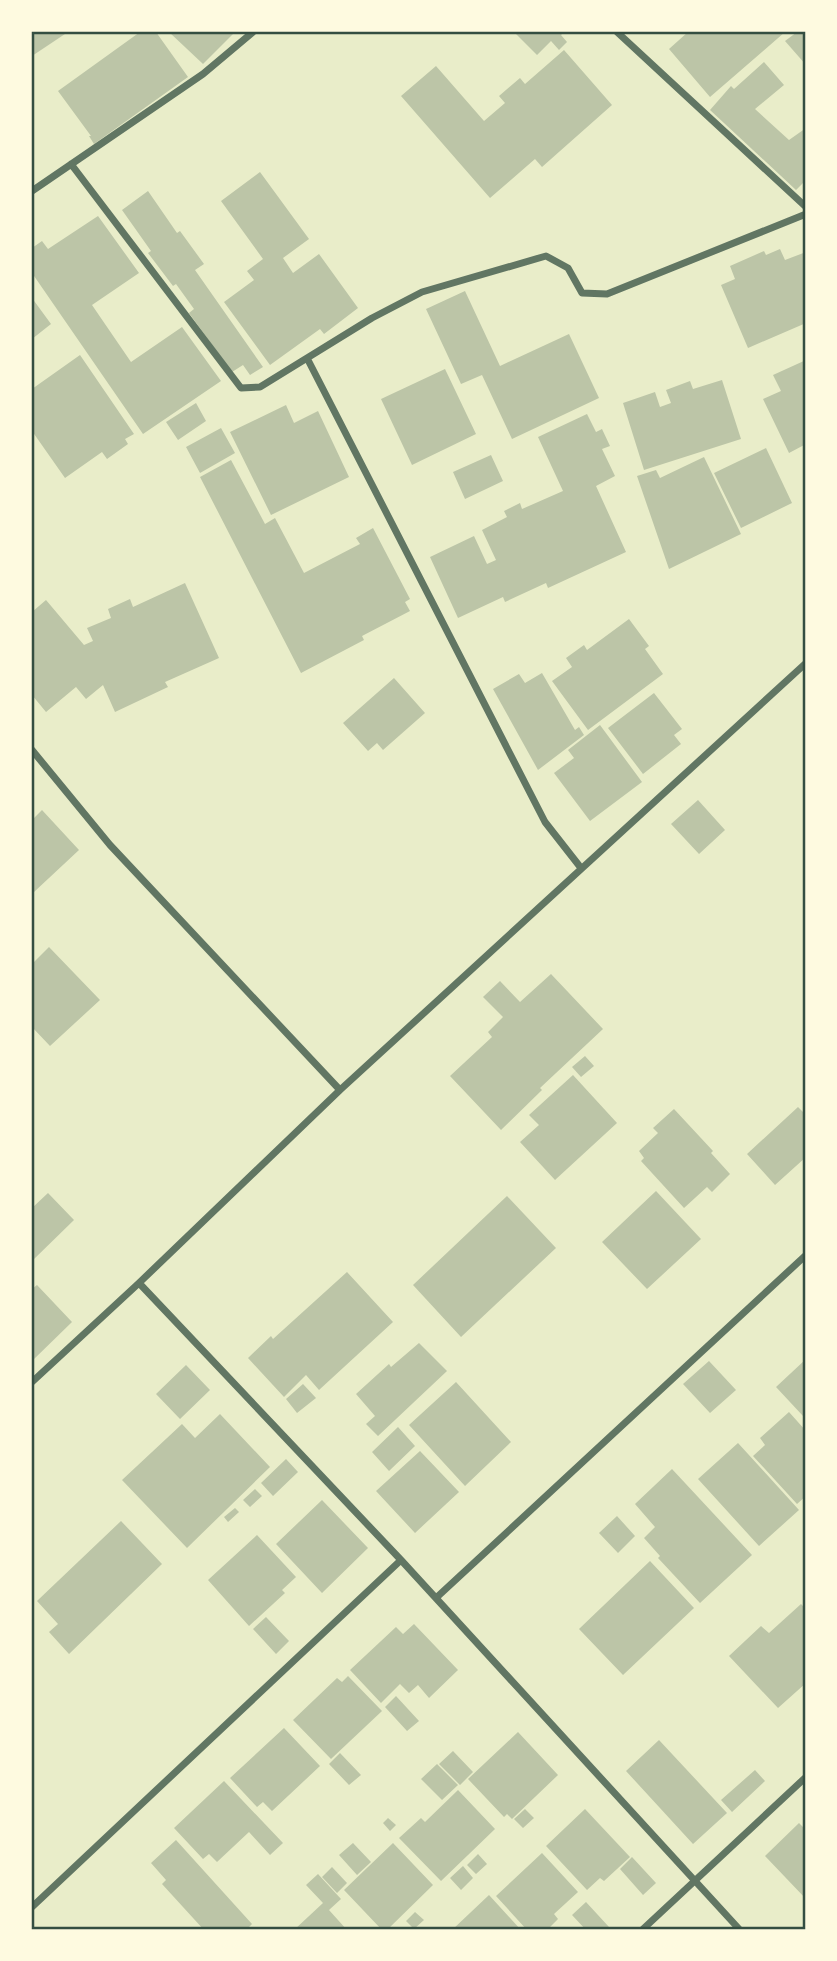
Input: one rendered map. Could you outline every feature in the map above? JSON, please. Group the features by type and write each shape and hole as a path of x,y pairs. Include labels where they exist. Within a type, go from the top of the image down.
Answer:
{"street":[{"path":"32,191 203,74 253,32"},
{"path":"617,32 806,207"},
{"path":"71,164 241,388 260,387 372,318 422,292 546,256 568,268 582,293 607,294 806,214"},
{"path":"307,358 545,822 581,868"},
{"path":"32,1382 340,1090 806,663"},
{"path":"32,750 110,845 340,1090"},
{"path":"436,1598 806,1255"},
{"path":"139,1283 401,1560 740,1930"},
{"path":"32,1907 401,1560"},
{"path":"642,1930 806,1777"}],"building":[{"path":"32,32 68,32 32,56"},
{"path":"140,32 156,32 188,77 94,144 58,91"},
{"path":"169,32 235,32 203,64"},
{"path":"514,32 564,32 561,35 567,42 559,50 551,41 537,55"},
{"path":"688,32 785,32 710,97 669,49"},
{"path":"797,32 806,32 806,65 785,41"},
{"path":"564,50 612,105 542,167 535,159 490,198 401,96 436,66 484,121 505,103 499,96 520,78 525,84"},
{"path":"764,62 784,85 755,109 789,140 806,128 806,187 803,183 796,190 710,110 731,86 734,89"},
{"path":"260,172 309,239 283,258 293,273 319,254 358,308 324,334 320,329 270,365 224,302 254,280 247,271 263,259 221,201"},
{"path":"148,191 177,233 180,231 204,264 195,270 263,367 250,375 243,365 232,372 189,313 194,309 148,253 151,251 122,210"},
{"path":"98,216 139,273 92,305 131,362 182,327 221,381 143,434 32,273 32,248 42,241 48,249"},
{"path":"780,249 785,260 806,252 806,323 748,348 721,285 735,279 730,266 764,251 766,255"},
{"path":"465,291 500,366 569,334 599,398 512,439 482,375 461,384 426,309"},
{"path":"32,298 51,324 32,339"},
{"path":"80,355 134,434 125,439 128,444 107,459 102,452 65,478 32,431 32,389"},
{"path":"806,360 806,444 789,453 763,399 781,391 773,375"},
{"path":"445,369 476,434 412,465 381,399"},
{"path":"722,380 741,439 644,470 623,403 655,392 660,407 671,403 666,390 690,381 693,389"},
{"path":"196,403 206,421 178,440 166,422"},
{"path":"286,405 294,423 318,411 349,477 271,515 230,432"},
{"path":"587,414 596,432 602,429 610,446 602,449 615,476 596,486 626,552 548,588 546,583 505,602 503,597 458,618 430,557 474,536 487,564 496,560 482,530 507,517 504,511 520,503 522,509 563,491 538,437"},
{"path":"221,428 235,453 200,473 186,447"},
{"path":"766,448 792,503 741,528 714,473"},
{"path":"491,455 503,481 465,499 453,472"},
{"path":"704,457 741,534 669,569 637,476 656,470 660,478"},
{"path":"231,460 265,524 275,518 304,573 360,544 356,538 373,528 410,599 405,602 410,611 362,636 364,640 301,673 200,477"},
{"path":"185,583 219,658 165,682 168,687 115,712 103,685 86,699 76,687 46,712 32,695 32,612 46,600 84,645 93,641 87,628 111,618 108,609 130,599 133,607"},
{"path":"629,619 649,646 645,649 663,674 588,730 552,681 572,667 566,658 584,645 587,650"},
{"path":"542,673 575,730 579,727 584,735 538,770 493,689 519,674 525,683"},
{"path":"394,678 425,713 383,750 377,743 368,751 343,723"},
{"path":"654,693 682,729 674,735 681,744 643,774 608,728"},
{"path":"600,725 642,782 590,821 554,773 574,758 568,750"},
{"path":"698,800 725,830 699,854 671,824"},
{"path":"42,810 79,850 34,892 32,820"},
{"path":"49,947 100,1000 50,1046 32,1027 32,964"},
{"path":"551,974 603,1029 540,1088 542,1090 501,1130 450,1076 492,1037 488,1032 503,1017 483,997 500,981 520,1002"},
{"path":"585,1056 594,1066 581,1077 572,1067"},
{"path":"573,1075 617,1123 555,1180 520,1142 539,1125 529,1115"},
{"path":"798,1107 806,1115 806,1157 775,1185 747,1154"},
{"path":"674,1109 713,1151 711,1153 730,1174 712,1192 707,1187 684,1208 641,1161 644,1158 639,1151 658,1133 653,1128"},
{"path":"656,1191 701,1239 647,1289 602,1242"},
{"path":"48,1193 74,1220 32,1261 32,1208"},
{"path":"507,1196 556,1248 461,1337 413,1285"},
{"path":"347,1272 393,1322 319,1390 306,1375 284,1397 248,1358"},
{"path":"37,1285 72,1322 32,1361 32,1289"},
{"path":"419,1343 447,1371 378,1436 366,1424 375,1416 356,1394 389,1364 391,1367"},
{"path":"806,1359 806,1414 803,1416 776,1387"},
{"path":"709,1361 736,1390 710,1413 683,1384"},
{"path":"186,1365 210,1390 180,1419 156,1394"},
{"path":"456,1382 511,1442 465,1486 409,1425"},
{"path":"303,1384 316,1398 297,1413 286,1399"},
{"path":"789,1412 806,1431 806,1496 797,1504 753,1456 765,1445 760,1438"},
{"path":"220,1414 270,1467 187,1548 122,1480 182,1424 195,1438"},
{"path":"398,1427 415,1446 389,1471 372,1452"},
{"path":"738,1443 799,1510 759,1546 698,1479"},
{"path":"420,1451 459,1492 415,1533 376,1491"},
{"path":"286,1459 298,1472 273,1496 261,1483"},
{"path":"672,1469 752,1555 700,1603 658,1558 660,1556 644,1538 655,1527 635,1504"},
{"path":"255,1489 262,1496 250,1507 243,1500"},
{"path":"322,1500 368,1548 322,1593 276,1544"},
{"path":"235,1508 239,1512 228,1522 224,1517"},
{"path":"617,1516 635,1536 618,1553 599,1533"},
{"path":"121,1521 162,1564 69,1654 49,1632 58,1624 37,1601"},
{"path":"257,1535 296,1577 282,1590 285,1593 249,1626 208,1580"},
{"path":"650,1561 694,1608 623,1675 579,1629"},
{"path":"801,1604 806,1609 806,1683 778,1708 729,1656 761,1626 769,1633"},
{"path":"266,1617 289,1641 276,1654 253,1629"},
{"path":"414,1624 458,1670 429,1698 418,1685 409,1693 400,1684 381,1703 350,1670 396,1627 403,1634"},
{"path":"348,1676 382,1711 331,1759 293,1720 337,1678 342,1682"},
{"path":"396,1696 419,1721 407,1731 385,1707"},
{"path":"284,1728 320,1766 272,1811 263,1802 257,1807 230,1778"},
{"path":"518,1732 558,1775 512,1819 507,1814 504,1817 468,1779"},
{"path":"659,1740 727,1813 693,1844 626,1771"},
{"path":"453,1751 473,1772 460,1785 439,1764"},
{"path":"340,1753 361,1775 349,1785 329,1764"},
{"path":"437,1764 458,1785 442,1800 421,1779"},
{"path":"755,1770 765,1781 732,1812 721,1800"},
{"path":"224,1781 283,1843 270,1855 249,1832 217,1862 209,1854 203,1859 174,1828"},
{"path":"458,1790 495,1829 441,1881 399,1838 421,1818 425,1822"},
{"path":"525,1809 534,1818 523,1828 514,1819"},
{"path":"585,1809 630,1857 604,1881 600,1878 587,1890 546,1846"},
{"path":"388,1818 396,1825 390,1831 383,1823"},
{"path":"799,1823 806,1830 806,1899 765,1856"},
{"path":"176,1840 252,1924 246,1930 204,1930 162,1884 166,1880 151,1863"},
{"path":"353,1843 371,1862 357,1875 339,1855"},
{"path":"393,1843 433,1885 387,1930 382,1930 344,1890"},
{"path":"542,1853 578,1892 554,1914 558,1919 547,1930 527,1930 496,1896"},
{"path":"478,1854 487,1864 476,1874 467,1865"},
{"path":"632,1857 656,1883 643,1895 620,1869"},
{"path":"463,1866 473,1878 461,1890 450,1878"},
{"path":"332,1867 347,1883 337,1893 322,1877"},
{"path":"318,1874 341,1899 329,1910 347,1930 294,1930 323,1903 306,1885"},
{"path":"489,1895 521,1930 452,1930"},
{"path":"586,1902 609,1927 606,1930 586,1930 572,1915"},
{"path":"415,1912 424,1920 414,1929 406,1921"}]}
